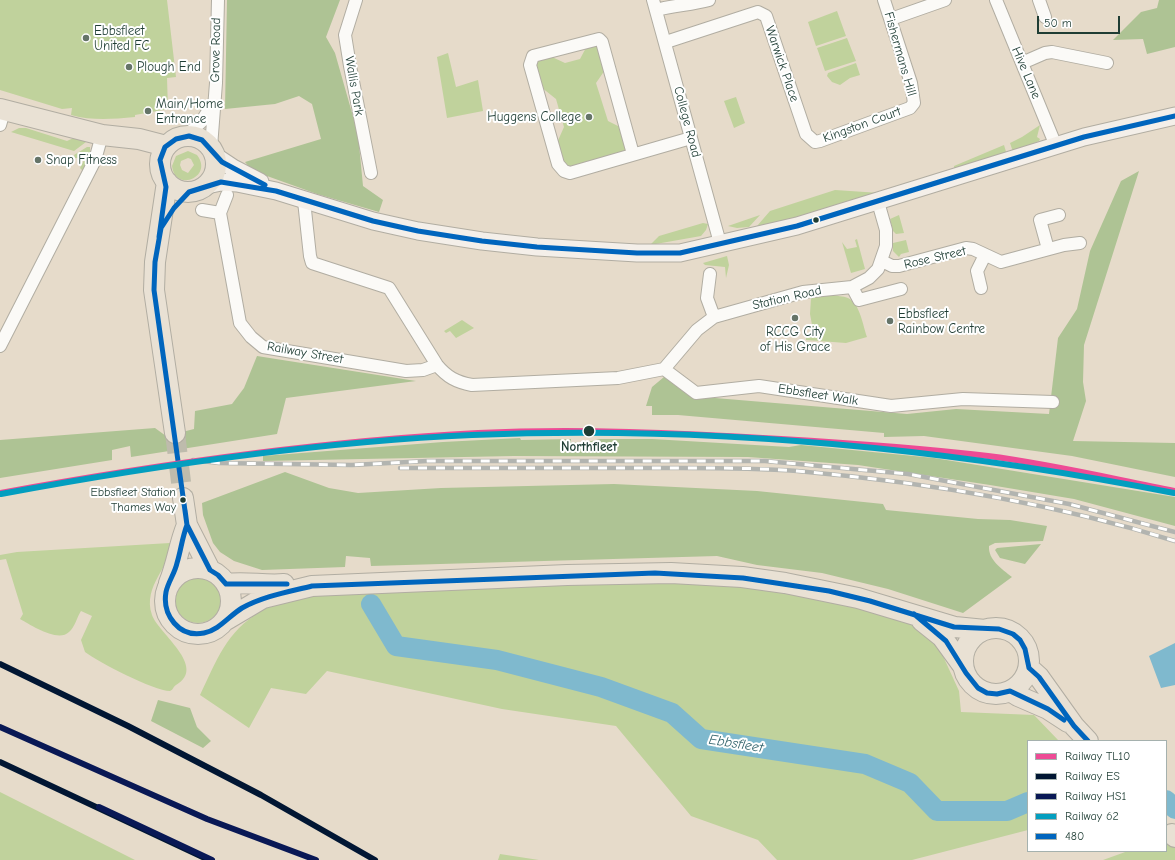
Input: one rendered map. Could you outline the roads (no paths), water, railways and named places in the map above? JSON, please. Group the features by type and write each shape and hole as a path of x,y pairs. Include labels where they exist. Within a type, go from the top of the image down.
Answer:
{"main road":[{"path":"1,115 102,135 139,139 163,154"},
{"path":"276,191 233,168 213,152 201,139 186,136 174,140 163,154 160,169 167,182 181,191 198,189 220,182 238,183 276,191 304,201 373,221 418,231 482,241 537,247 637,253 680,253 797,226 1056,146 1113,130 1175,116"},
{"path":"161,228 174,208 213,178 216,169 213,152"},
{"path":"167,182 155,262 154,290 175,433"},
{"path":"183,498 187,525 210,570"},
{"path":"187,525 181,540 177,564 165,596 166,611 174,623 182,630 191,633 205,633 218,627 226,620 263,598 312,586 567,575 671,573 742,578 785,583 858,598 917,615 955,627 984,630 1001,629 1017,637 1028,655 1029,668 1020,684 1010,691 1000,695 991,694 978,688 967,678 963,666 942,637 917,615"},
{"path":"169,583 176,575 185,570 197,567 210,570 218,575 226,584 230,600 226,620"},
{"path":"226,584 238,582 265,585 303,583 312,586"},
{"path":"963,666 967,646 973,638 984,630"},
{"path":"1029,668 1040,677 1074,726 1087,740"},
{"path":"1010,691 1018,696 1048,708 1074,726"}],"street":[{"name":"Grove Road","path":"213,152 218,0"},
{"name":"Wallis Park","path":"356,0 346,35 350,66 371,173"},
{"path":"655,5 689,5 709,0"},
{"name":"Fishermans Hill","path":"884,0 911,83 914,103 910,108"},
{"path":"891,19 946,0"},
{"name":"Hive Lane","path":"996,0 1056,146"},
{"path":"1039,0 1045,17"},
{"name":"College Road","path":"655,5 720,243"},
{"name":"Warwick Place","path":"666,42 758,12 766,16 806,134 815,142"},
{"path":"633,154 602,42 599,39 533,56 530,65 558,164 564,171 570,173 691,138"},
{"path":"1022,63 1045,52 1052,52 1107,63"},
{"name":"Grove Road","path":"186,136 202,121 214,100"},
{"name":"Kingston Court","path":"815,142 910,108"},
{"path":"0,346 95,160 102,135"},
{"path":"202,210 220,213 227,195"},
{"path":"304,201 312,263 389,288 437,365 445,375 458,382 472,385 618,378 664,370 697,330 714,317 707,298 710,274"},
{"name":"Station Road","path":"714,317 803,292 852,287 873,274 882,261 886,250 887,234 878,202"},
{"name":"Railway Street","path":"220,213 240,323 251,337 263,347 406,371 423,370 437,365"},
{"path":"1048,250 1040,220 1059,215"},
{"name":"Rose Street","path":"882,261 892,266 899,266 966,248 973,249 1001,262 1064,245 1080,243"},
{"path":"981,288 977,271 985,255"},
{"path":"852,287 859,300 901,289"},
{"name":"Ebbsfleet Walk","path":"664,370 696,393 759,386 891,406 963,399 1053,402"}],"water":[{"path":"1175,643 1175,685 1161,688 1149,656"}],"waterway":[{"name":"Ebbsfleet","path":"371,604 396,646 497,660 601,687 672,713 701,739 865,764 910,783 937,811 1007,811 1027,802"},
{"name":"Ebbsfleet","path":"1167,801 1175,809"}],"tunnel":[{"path":"175,433 183,498"}],"railway":[{"path":"193,460 219,463 352,465 427,461 765,461 908,474 1069,504 1175,532"},
{"path":"400,468 718,468 797,471 892,481 988,496 1082,516 1175,541"}],"rail line":[{"name":"TL10","path":"0,493 178,463 298,448 418,437 478,433 553,431 629,432 833,442 988,456 1035,463 1175,491"},
{"name":"62","path":"1,494 177,464 295,449 413,438 561,433 649,433 824,443 999,463 1174,493"},
{"name":"ES","path":"0,664 128,726 261,795 375,860"},
{"name":"HS1","path":"0,727 207,819 316,860"},
{"name":"ES","path":"0,762 209,860"},
{"name":"HS1","path":"99,807 212,860"}],"place":[{"name":"Ebbsfleet United FC","path":"86,38"},
{"name":"Plough End","path":"129,67"},
{"name":"Main/Home Entrance","path":"148,111"},
{"name":"Huggens College","path":"589,117"},
{"name":"Snap Fitness","path":"38,160"},
{"name":"RCCG City of His Grace","path":"795,318"},
{"name":"Ebbsfleet Rainbow Centre","path":"890,321"},
{"name":"Northfleet","path":"589,431"},
{"name":"Ebbsfleet Station Thames Way","path":"183,500"}]}
